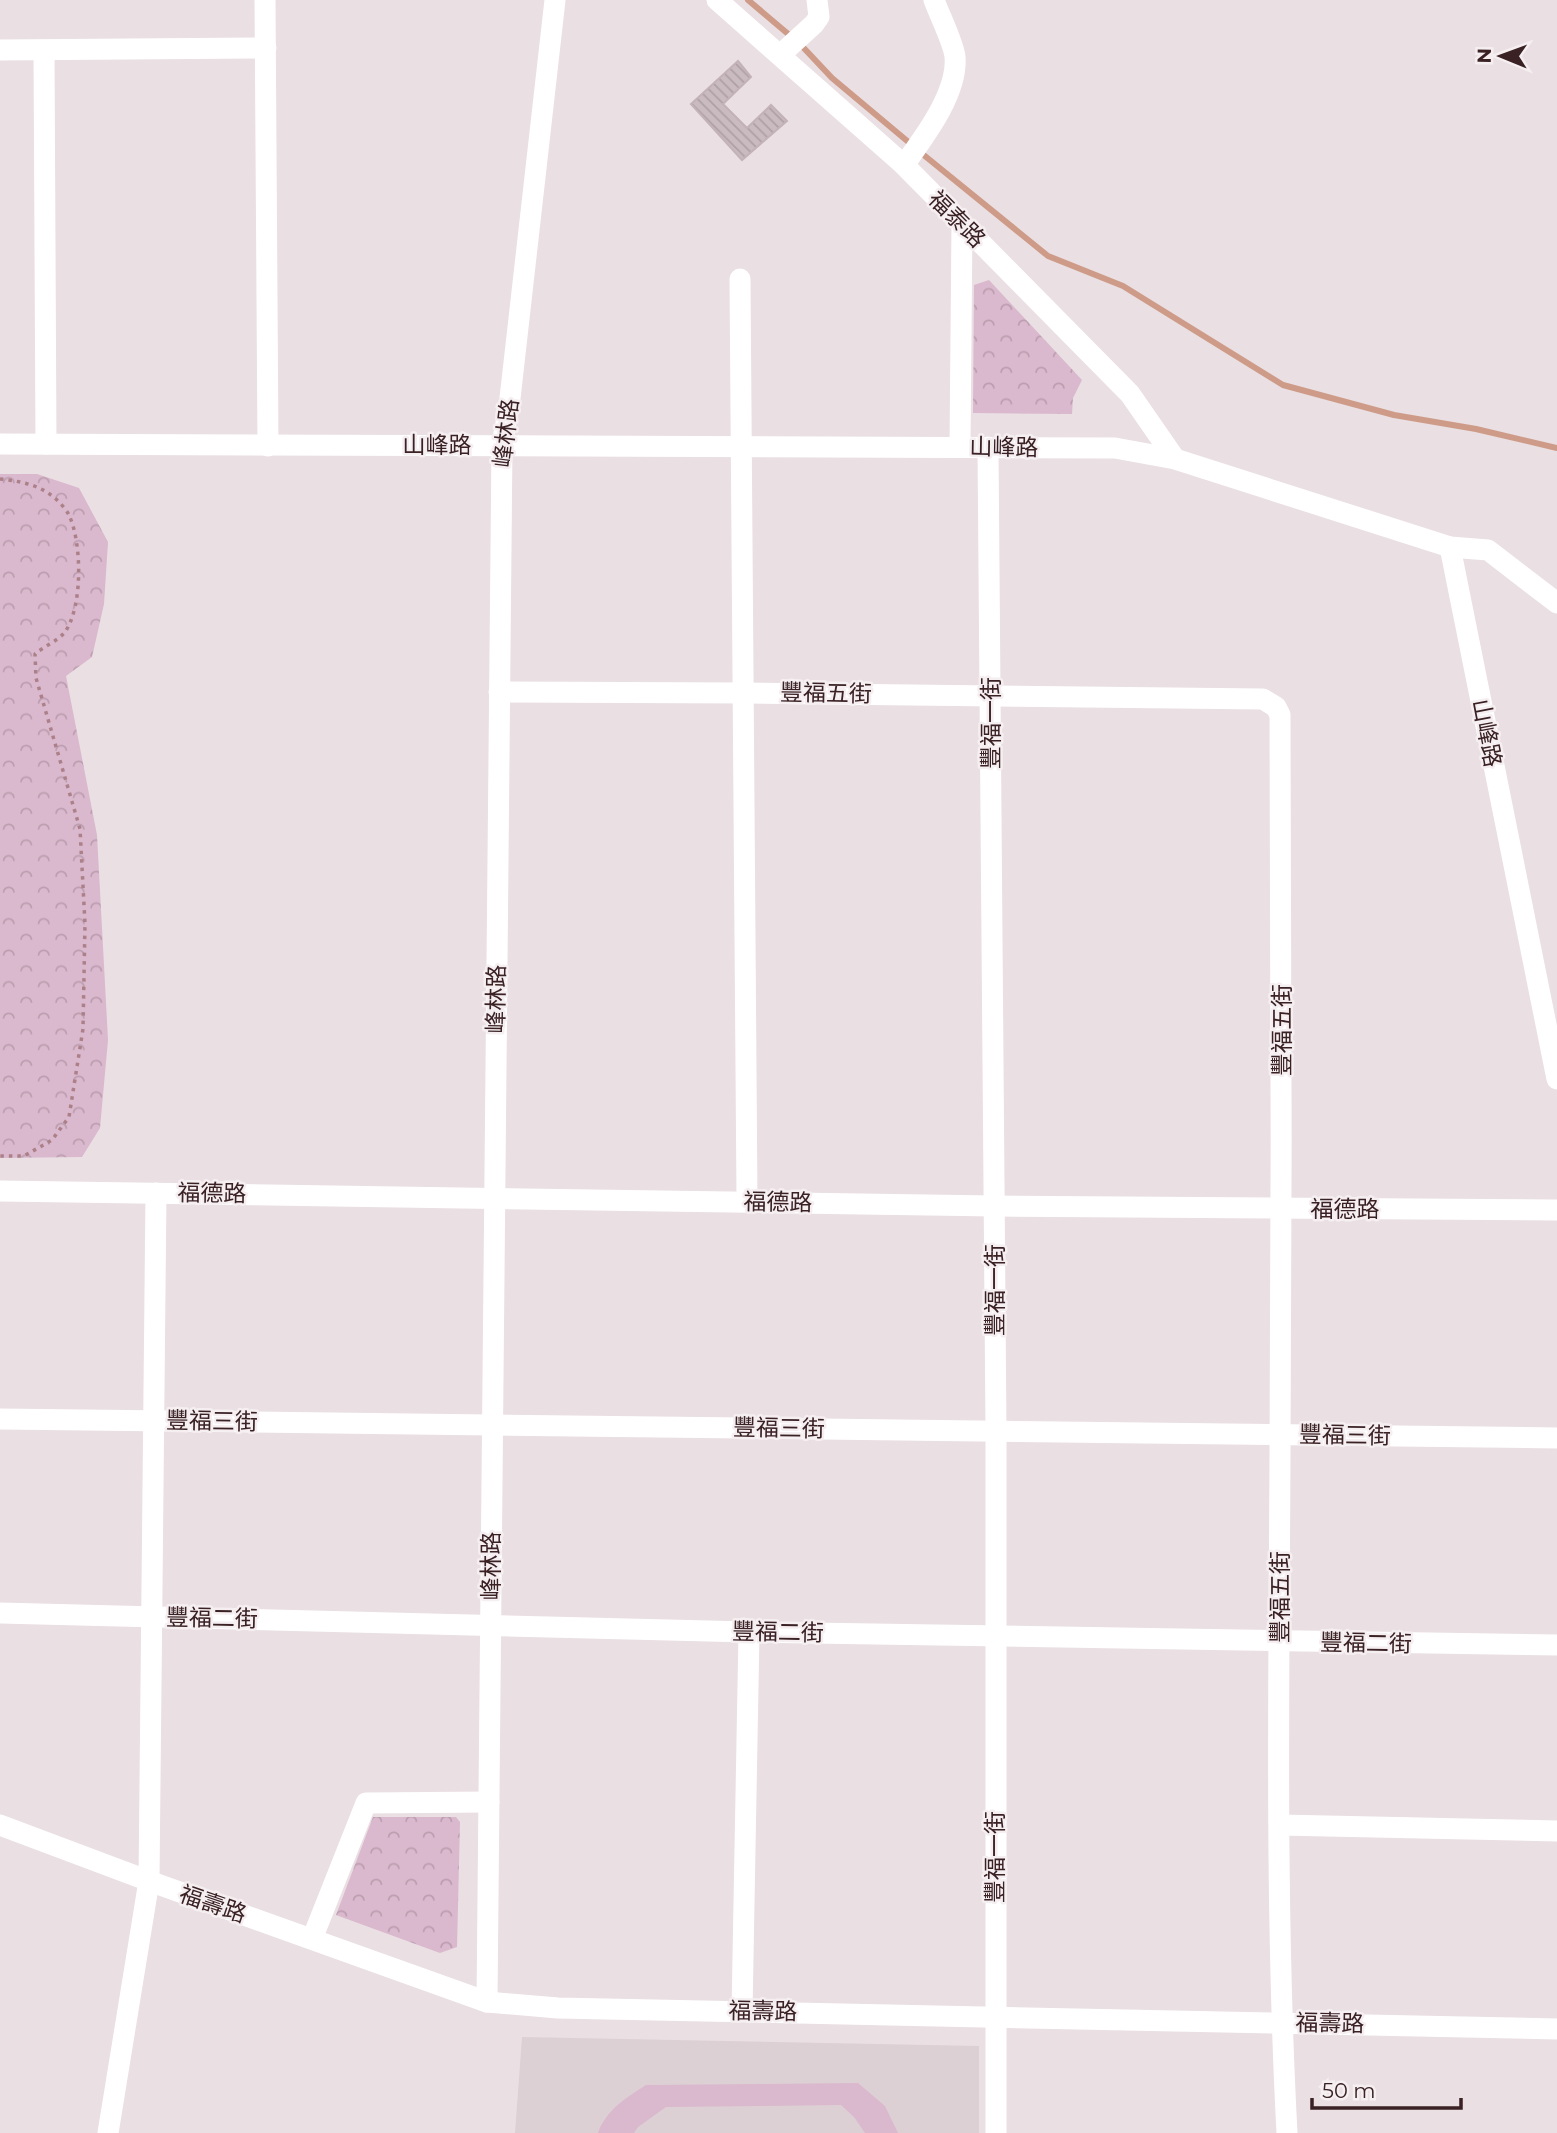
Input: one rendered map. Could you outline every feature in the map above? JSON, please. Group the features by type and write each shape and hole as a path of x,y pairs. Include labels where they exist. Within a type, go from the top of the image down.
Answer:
{"street":[{"path":"265,0 268,446"},
{"name":"峰林路","path":"487,2001 502,444 509,407 555,0"},
{"name":"福泰路","path":"717,0 780,55 801,83 904,165 1130,394 1175,460"},
{"path":"780,55 819,17 817,0"},
{"path":"904,165 930,129 950,92 955,57 934,0"},
{"path":"0,50 265,48"},
{"path":"44,50 46,444"},
{"path":"960,447 961,223"},
{"path":"740,279 747,1201"},
{"name":"山峰路","path":"0,444 502,444 1115,449 1175,460 1450,547 1557,1079"},
{"name":"豐福一街","path":"988,447 996,1431 996,2133"},
{"path":"1450,547 1488,550 1557,603"},
{"name":"豐福五街","path":"499,692 743,692 1263,699 1276,707 1280,715 1282,1209 1279,1642 1281,2022 1287,2133"},
{"name":"福德路","path":"0,1191 994,1206 1557,1210"},
{"path":"108,2133 149,1881 156,1193"},
{"name":"豐福三街","path":"0,1419 1557,1438"},
{"name":"豐福二街","path":"0,1613 748,1632 1557,1645"},
{"path":"742,2011 748,1632"},
{"path":"312,1939 366,1804 489,1802"},
{"name":"福壽路","path":"0,1825 487,2001 558,2008 1557,2029"},
{"path":"1280,1825 1557,1830"}],"path":[{"path":"0,479 25,482 51,495 69,514 74,538 79,568 78,599 65,633 35,654 36,678 80,829 85,924 83,1030 69,1117 52,1140 24,1156 0,1156"}],"shaded area":[{"path":"522,2037 979,2046 979,2133 515,2133"}],"green space":[{"path":"989,280 1082,380 1073,398 1072,414 973,413 974,285"},
{"path":"0,474 37,474 79,488 108,542 104,604 92,657 66,676 97,835 108,1040 100,1128 82,1157 0,1158"},
{"path":"373,1817 456,1817 460,1822 457,1947 440,1953 336,1915"},
{"path":"858,2083 885,2106 898,2133 865,2133 841,2105 666,2107 638,2127 634,2133 598,2133 611,2111 646,2085"}],"building":[{"path":"738,61 751,77 723,104 747,128 771,105 787,121 742,160 691,104"}],"waterway":[{"path":"748,0 800,44 832,78 912,145"},
{"path":"920,152 1048,256 1123,286 1283,385 1394,415 1476,429 1557,448"}]}
